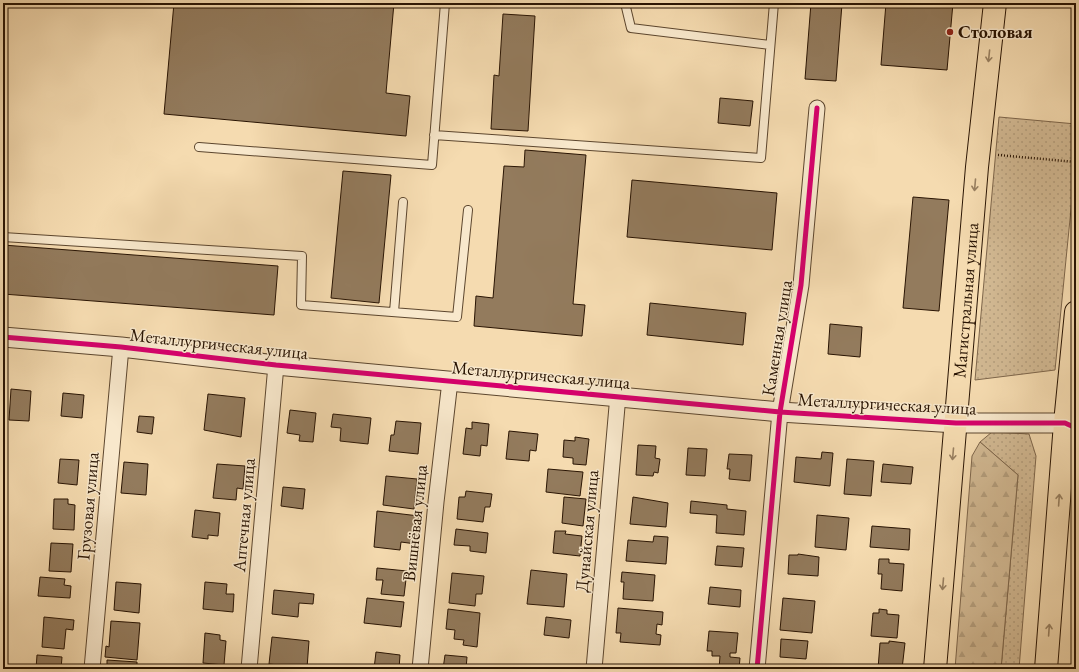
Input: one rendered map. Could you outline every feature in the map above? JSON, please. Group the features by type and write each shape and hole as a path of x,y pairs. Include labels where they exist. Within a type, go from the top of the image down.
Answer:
{"main road":[{"name":"Магистральная улица","path":"935,669 978,154 995,3"},
{"path":"1046,669 1070,425 1076,312"}],"street":[{"name":"Каменная улица","path":"757,669 780,412 801,285 817,108"},
{"name":"Металлургическая улица","path":"3,337 121,347 276,365 780,412 956,424 1070,425"},
{"name":"Грузовая улица","path":"92,669 121,347"},
{"name":"Аптечная улица","path":"249,669 276,365"},
{"name":"Вишнёвая улица","path":"420,669 435,510 450,381"},
{"name":"Дунайская улица","path":"594,669 618,396"}],"lane":[{"path":"199,148 432,164 445,3"},
{"path":"625,3 631,28 770,45"},
{"path":"434,135 761,158 774,3"},
{"path":"394,312 404,202"},
{"path":"3,237 302,256 301,305 457,317 468,210"}],"path":[{"path":"978,154 1076,162"}],"green space":[{"path":"999,117 1076,124 1076,159 1055,370 975,380"},
{"path":"992,432 1029,434 1036,456 1019,669 1001,669 1018,475 980,442"},
{"path":"980,442 1018,475 1001,669 955,669 972,456"}],"building":[{"path":"174,3 394,3 386,93 410,96 406,136 164,114"},
{"path":"811,3 842,4 836,81 805,79"},
{"path":"886,3 953,3 947,70 881,65"},
{"path":"503,14 535,16 528,131 491,129 494,75 499,76"},
{"path":"720,98 753,101 750,126 718,123"},
{"path":"3,124 4,124 3,168"},
{"path":"525,150 586,155 573,304 585,305 582,336 474,326 476,296 493,298 504,166 524,167"},
{"path":"343,171 391,175 379,303 331,298"},
{"path":"632,180 777,193 772,250 627,237"},
{"path":"913,197 949,200 939,311 903,308"},
{"path":"3,245 278,266 274,315 3,294"},
{"path":"650,303 746,313 743,345 647,335"},
{"path":"830,324 862,327 860,357 828,354"},
{"path":"3,380 6,380 4,402 3,402"},
{"path":"11,389 31,391 29,421 9,420"},
{"path":"63,393 84,395 82,418 61,416"},
{"path":"208,394 245,398 241,437 204,430"},
{"path":"290,410 316,413 313,442 299,441 300,435 287,433"},
{"path":"333,414 371,418 368,444 340,441 341,428 331,427"},
{"path":"139,416 154,417 152,434 137,432"},
{"path":"396,421 421,423 418,454 389,451 391,435 394,435"},
{"path":"472,422 489,424 487,446 481,445 480,456 463,454 466,428 472,429"},
{"path":"509,431 538,434 536,451 530,450 529,461 506,459"},
{"path":"575,437 589,439 586,465 573,464 573,458 563,457 564,440 575,441"},
{"path":"638,445 656,446 655,458 660,459 658,473 654,472 653,476 636,475"},
{"path":"688,448 707,449 705,476 686,475"},
{"path":"822,452 833,453 830,486 794,482 796,457 821,459"},
{"path":"729,454 752,455 750,481 729,479 730,469 727,469"},
{"path":"60,459 79,460 77,485 58,483"},
{"path":"847,459 874,461 871,496 844,494"},
{"path":"124,462 148,464 146,495 121,493"},
{"path":"217,464 245,466 243,489 237,488 236,500 213,498"},
{"path":"883,464 913,467 911,484 881,482"},
{"path":"548,469 583,472 580,496 546,492"},
{"path":"386,476 417,479 414,509 383,505"},
{"path":"283,487 305,489 303,509 281,506"},
{"path":"466,491 492,494 490,507 485,507 483,522 457,519 459,497 465,497"},
{"path":"564,497 586,499 583,526 562,523"},
{"path":"633,497 668,503 666,527 630,524"},
{"path":"54,499 68,499 68,504 75,505 74,530 53,529"},
{"path":"691,501 727,505 727,509 746,511 744,535 716,533 717,515 690,513"},
{"path":"195,510 220,513 218,536 208,535 208,539 192,537"},
{"path":"377,511 419,516 416,544 401,542 400,550 374,547"},
{"path":"817,515 849,518 846,550 815,547"},
{"path":"872,526 910,529 909,550 870,547"},
{"path":"456,529 488,533 486,553 470,551 470,546 454,545"},
{"path":"555,531 566,531 565,534 582,536 580,556 553,553"},
{"path":"654,536 668,537 666,564 626,561 628,540 653,542"},
{"path":"51,543 73,544 71,572 49,571"},
{"path":"717,546 744,548 742,567 715,565"},
{"path":"798,554 819,557 818,576 788,574 789,555"},
{"path":"879,559 889,559 889,563 904,564 902,591 881,589 882,574 878,574"},
{"path":"377,568 407,571 404,596 381,594 383,580 376,580"},
{"path":"531,570 567,574 564,607 527,604"},
{"path":"622,572 655,575 653,601 623,599 624,582 621,582"},
{"path":"452,573 484,576 482,594 476,594 475,606 449,603"},
{"path":"40,577 65,579 64,585 71,586 70,598 38,596"},
{"path":"116,582 141,584 139,613 114,610"},
{"path":"205,582 227,584 226,594 234,594 233,612 203,609"},
{"path":"710,587 741,590 740,607 708,604"},
{"path":"274,590 314,594 313,604 299,603 298,617 272,614"},
{"path":"367,598 404,602 401,627 364,623"},
{"path":"783,598 815,601 812,633 780,630"},
{"path":"618,608 663,612 662,625 657,624 656,634 661,635 660,645 620,642 621,633 616,633"},
{"path":"448,609 480,613 477,647 463,645 464,640 454,639 455,630 446,629"},
{"path":"879,609 887,610 887,614 899,615 897,638 871,636 873,613 879,613"},
{"path":"44,617 74,620 73,630 66,629 64,649 42,647"},
{"path":"546,617 571,620 569,638 544,635"},
{"path":"111,621 140,623 137,660 105,657 106,646 109,647"},
{"path":"709,631 738,633 736,653 730,653 730,657 740,658 739,669 719,669 720,656 712,656 712,651 707,651"},
{"path":"205,633 220,635 220,640 226,641 224,665 203,663"},
{"path":"272,637 309,641 307,668 269,664"},
{"path":"781,639 808,641 806,659 780,657"},
{"path":"889,641 905,643 902,669 878,669 880,643 889,643"},
{"path":"376,652 400,655 399,669 374,669"},
{"path":"37,655 62,657 61,669 36,669"},
{"path":"445,655 467,657 466,669 443,669"},
{"path":"107,660 137,662 137,669 107,669"},
{"path":"195,666 223,668 223,669 195,669"},
{"path":"536,666 561,668 536,669"}],"cycle path":[{"path":"757,669 780,412 801,285 817,108"},
{"path":"3,337 121,347 276,365 780,412 956,423 1065,423 1076,428"}],"place":[{"name":"Столовая","path":"950,32"}]}
